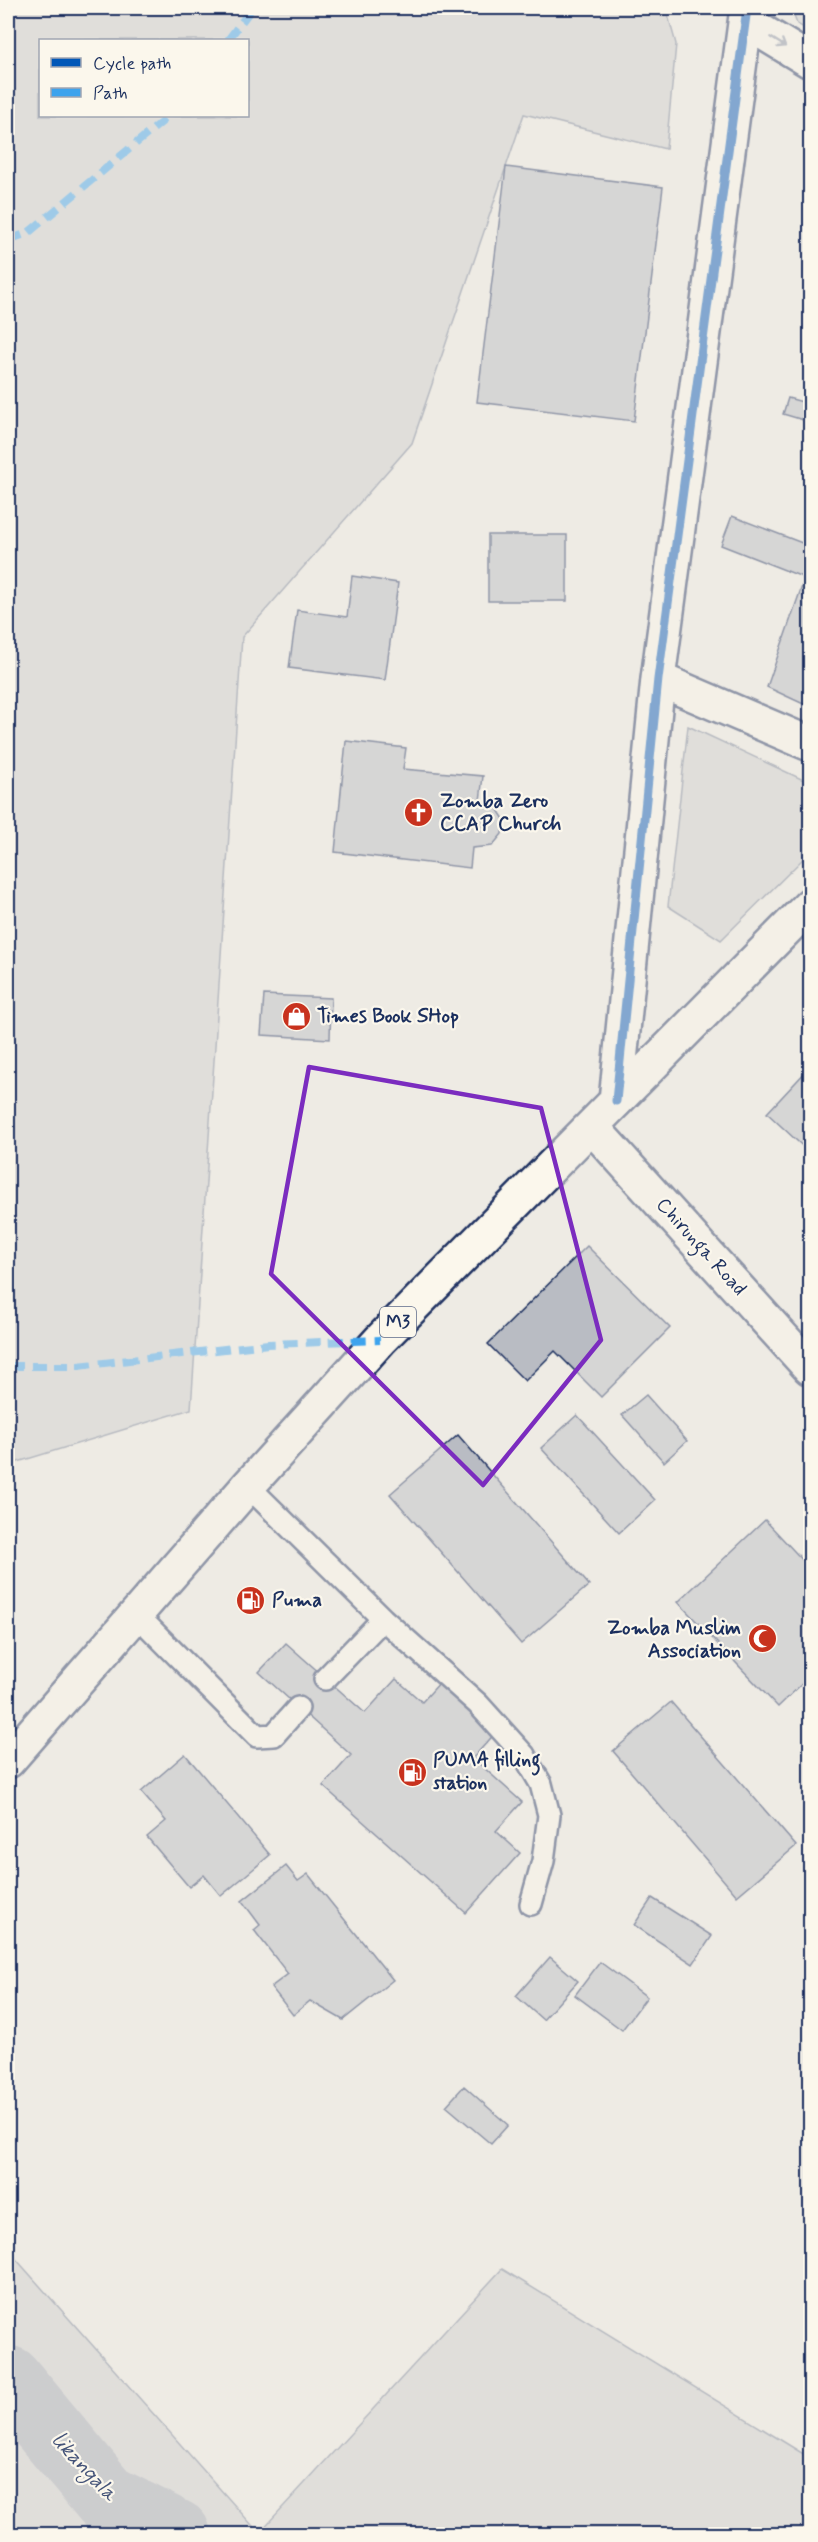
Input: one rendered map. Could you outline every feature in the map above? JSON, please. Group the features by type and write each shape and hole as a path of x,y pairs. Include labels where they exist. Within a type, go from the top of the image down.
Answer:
{"main road":[{"path":"616,1101 658,679 747,15 810,61"},
{"path":"658,679 810,744"},
{"name":"M3","path":"8,1761 248,1486 380,1340 810,905"},
{"name":"Chirunga Road","path":"592,1126 810,1368"}],"lane":[{"path":"248,1486 383,1619 478,1704 524,1755 541,1784 549,1815 543,1861 531,1904"},
{"path":"136,1614 257,1736 274,1735 298,1708"},
{"path":"325,1679 383,1619"}],"highlighted area":[{"path":"309,1067 541,1108 601,1340 483,1485 271,1274"}],"shaded area":[{"path":"8,8 666,8 676,44 666,149 524,114 412,443 242,637 191,1409 8,1465"},
{"path":"791,8 810,8 810,31 797,24"},
{"path":"688,726 810,783 810,852 721,940 668,906"},
{"path":"8,2250 259,2533 502,2269 810,2458 810,2534 8,2534"}],"building":[{"path":"506,167 663,187 634,421 477,402"},
{"path":"788,398 810,404 810,422 783,414"},
{"path":"732,516 810,546 810,563 805,578 721,545"},
{"path":"488,535 567,535 567,601 488,601"},
{"path":"810,563 810,707 767,687"},
{"path":"352,576 398,583 385,680 289,668 297,610 347,617"},
{"name":"Zomba Zero CCAP Church","path":"346,741 406,748 403,769 483,776 480,801 494,804 504,819 502,834 492,846 472,848 470,868 335,852"},
{"name":"Times Book SHop","path":"264,995 331,998 330,1039 261,1035"},
{"path":"810,1067 810,1153 767,1113"},
{"path":"587,1246 670,1328 601,1397 555,1351 525,1381 488,1344"},
{"path":"646,1395 687,1441 664,1462 622,1415"},
{"path":"577,1415 655,1500 619,1533 541,1448"},
{"path":"458,1435 589,1585 521,1644 390,1494"},
{"name":"Zomba Muslim Association","path":"765,1520 810,1568 810,1676 778,1707 678,1602"},
{"name":"PUMA filling station","path":"286,1643 365,1713 396,1679 422,1702 442,1680 498,1730 473,1758 522,1802 496,1831 520,1853 466,1913 323,1786 351,1755 259,1672"},
{"path":"671,1702 796,1846 737,1896 613,1751"},
{"path":"185,1754 270,1855 221,1896 204,1875 189,1887 147,1837 166,1821 141,1792"},
{"path":"286,1866 298,1881 308,1874 393,1980 343,2020 310,2001 293,2015 271,1987 288,1974 254,1930 260,1925 242,1901"},
{"path":"652,1898 712,1936 693,1964 634,1925"},
{"path":"550,1957 578,1981 543,2020 516,1996"},
{"path":"600,1962 647,1997 622,2030 575,1995"},
{"path":"464,2086 508,2125 491,2144 446,2106"}],"waterway":[{"name":"likangala","path":"8,2380 107,2499 176,2534"}],"marked path":[{"path":"229,39 252,8"},
{"path":"8,240 28,233 168,117"},
{"path":"8,1366 78,1366 268,1344 380,1340"}],"cycle path":[{"path":"616,1101 658,679 747,8"}],"place":[{"name":"Zomba Zero CCAP Church","path":"419,812"},
{"name":"Times Book SHop","path":"296,1016"},
{"name":"Puma","path":"251,1600"},
{"name":"Zomba Muslim Association","path":"762,1639"},
{"name":"PUMA filling station","path":"412,1772"}]}
